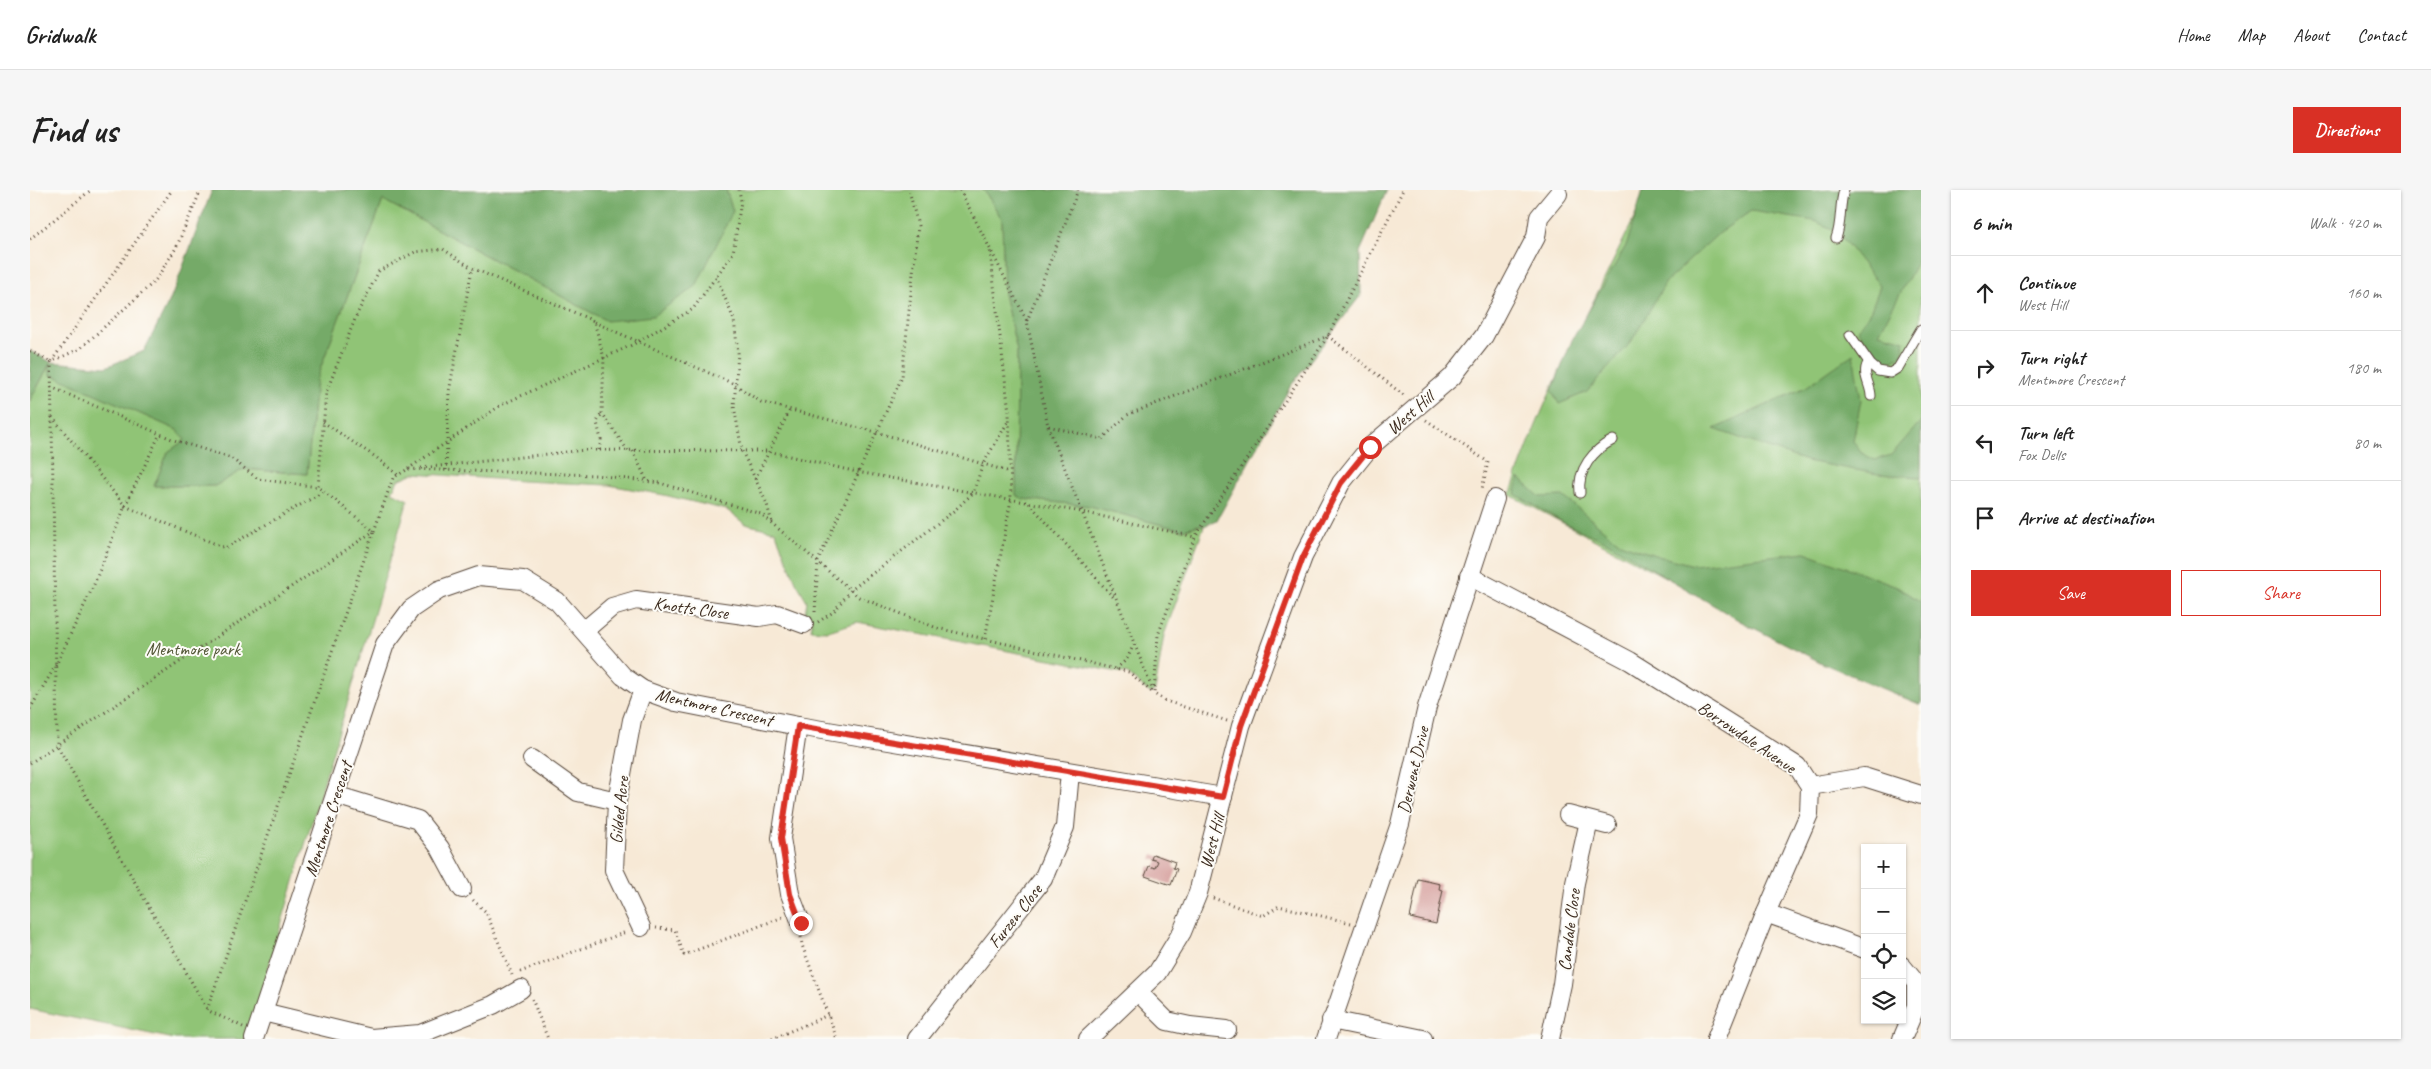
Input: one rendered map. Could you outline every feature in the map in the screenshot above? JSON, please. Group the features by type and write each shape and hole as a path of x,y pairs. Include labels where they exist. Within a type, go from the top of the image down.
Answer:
{"street":[{"name":"West Hill","path":"1088,1039 1157,973 1177,940 1198,893 1241,726 1303,557 1341,483 1370,447 1452,377 1484,336 1536,237 1539,216 1558,194"},
{"name":"Derwent Drive","path":"1326,1039 1400,824 1427,707 1495,499"},
{"name":"Mentmore Crescent","path":"255,1036 385,644 411,609 439,590 479,576 523,580 557,601 585,630 623,676 643,690 676,702 798,726 1223,797"},
{"name":"Borrowdale Avenue","path":"1469,576 1630,661 1797,766 1810,786 1809,814 1766,913 1716,1039"},
{"name":"Knotts Close","path":"585,630 612,607 636,600 759,617 776,614 804,624"},
{"name":"Gilded Acre","path":"641,927 614,870 617,802 632,720 643,690"},
{"path":"798,726 781,838 790,894 801,923"},
{"path":"532,759 578,792 617,802"},
{"name":"Furzen Close","path":"916,1039 1043,879 1065,827 1070,772"},
{"path":"1810,786 1864,777 1921,795"},
{"path":"335,796 418,820 440,848 462,889"},
{"path":"1568,815 1607,825"},
{"name":"Candale Close","path":"1550,1039 1562,984 1575,883 1589,821"},
{"path":"1766,913 1861,948"},
{"path":"1906,965 1921,967"},
{"path":"1902,1039 1919,1004 1916,983 1906,969"},
{"path":"263,1012 371,1038 420,1034 492,1005 517,982"},
{"path":"1138,992 1167,1021 1190,1026 1227,1030"},
{"path":"1331,1020 1423,1039"}],"lane":[{"path":"1836,238 1840,229 1841,201 1844,190"},
{"path":"1850,334 1868,363 1878,371 1890,373 1898,368 1921,329"},
{"path":"1868,363 1865,367 1871,396"},
{"path":"1580,493 1579,486 1584,467 1602,445 1613,440"}],"path":[{"path":"30,239 91,190"},
{"path":"172,190 51,362 57,745 207,1010 255,1036"},
{"path":"51,362 81,348 156,281 176,248 201,190"},
{"path":"207,1010 393,478 501,405 637,342 693,309 733,253 741,201 739,190"},
{"path":"909,190 918,226 902,377 857,472 818,562 814,625 833,612 851,590 955,510 973,493 983,464 1009,420"},
{"path":"960,190 1027,321 1048,426 1154,694"},
{"path":"1027,321 1078,190"},
{"path":"1154,694 1158,635 1195,537 1328,336 1403,190"},
{"path":"985,639 1010,500 1009,420 990,248"},
{"path":"318,487 326,393 357,314 379,272 415,252 443,249 472,268 734,384 761,402 876,432 1010,472"},
{"path":"446,470 449,392 472,268"},
{"path":"716,276 734,320 738,353 734,384 734,406 742,451 767,504 772,523"},
{"path":"594,322 604,358 602,413 597,422 601,440 599,450"},
{"path":"1048,426 1102,439 1127,415 1328,336"},
{"path":"1328,336 1406,395 1412,411 1488,462 1482,490 1495,499"},
{"path":"30,351 51,362"},
{"path":"51,387 160,434 231,458 258,478 318,487 374,531"},
{"path":"755,479 790,410"},
{"path":"602,413 628,451"},
{"path":"52,417 125,506 225,548 324,492"},
{"path":"323,422 377,458 398,475"},
{"path":"30,709 56,665 93,587 125,506 160,434"},
{"path":"408,469 599,450 770,452 857,472 1082,512 1195,537"},
{"path":"633,450 647,482"},
{"path":"408,469 596,475 660,483 761,514 858,597 937,628 1129,672 1154,694 1166,701 1225,721"},
{"path":"1028,503 1117,600"},
{"path":"30,763 374,531"},
{"path":"1116,668 1127,659 1134,644"},
{"path":"462,889 486,912 517,982 534,1000 548,1039"},
{"path":"1198,893 1263,916 1279,906 1364,926"},
{"path":"517,982 641,927 675,930 684,955 786,916 801,923 802,945 837,1039"},
{"path":"772,1039 828,1015"}],"green space":[{"path":"212,190 726,190 733,211 696,286 653,316 607,321 383,200 316,380 307,474 244,469 215,486 154,486 168,452 185,440 177,430 50,374 50,363 30,401 30,351 51,362 106,367 144,351 171,298"},
{"name":"Mentmore park","path":"726,190 984,190 1002,219 1004,294 1017,351 1016,476 1023,499 1090,506 1182,530 1200,525 1204,526 1164,635 1155,691 1150,693 1128,674 857,622 828,631 811,630 812,622 805,613 807,601 796,582 775,531 745,524 727,510 664,495 609,485 414,473 398,480 392,492 408,500 247,1039 175,1039 30,1009 30,401 51,362 51,374 177,430 185,440 168,452 154,486 215,486 243,469 307,474 316,380 383,200 607,321 733,211"},
{"path":"984,190 1387,190 1360,252 1361,295 1290,387 1217,520 1204,526 1199,525 1182,530 1090,506 1023,499 1016,495 1017,351 1004,294 1002,219"},
{"path":"1643,190 1921,190 1921,249 1915,266 1879,333 1905,340 1902,355 1892,361 1873,355 1858,330 1871,310 1880,286 1837,231 1814,221 1751,211 1719,233 1666,282 1631,342 1587,392 1559,404 1552,391 1572,340 1627,244"},
{"path":"1921,190 1921,703 1697,594 1510,495 1537,422 1638,210"},
{"path":"1853,354 1861,400 1853,441 1863,454 1875,460 1891,455 1921,421 1921,477 1878,474 1806,461 1714,429 1806,387"},
{"path":"1519,478 1540,497 1563,496 1620,543 1658,556 1694,565 1805,552 1897,586 1921,602 1921,705 1822,663 1740,621 1607,542 1566,524 1515,494"}],"building":[{"path":"1153,854 1175,862 1173,868 1177,869 1171,885 1145,876 1149,866 1155,868 1158,861 1151,859"},
{"path":"1418,879 1440,884 1439,889 1443,890 1436,924 1410,918"}],"route":[{"path":"801,923 790,894 781,838 798,726 1223,797 1241,726 1303,557 1341,483 1370,447"}]}
